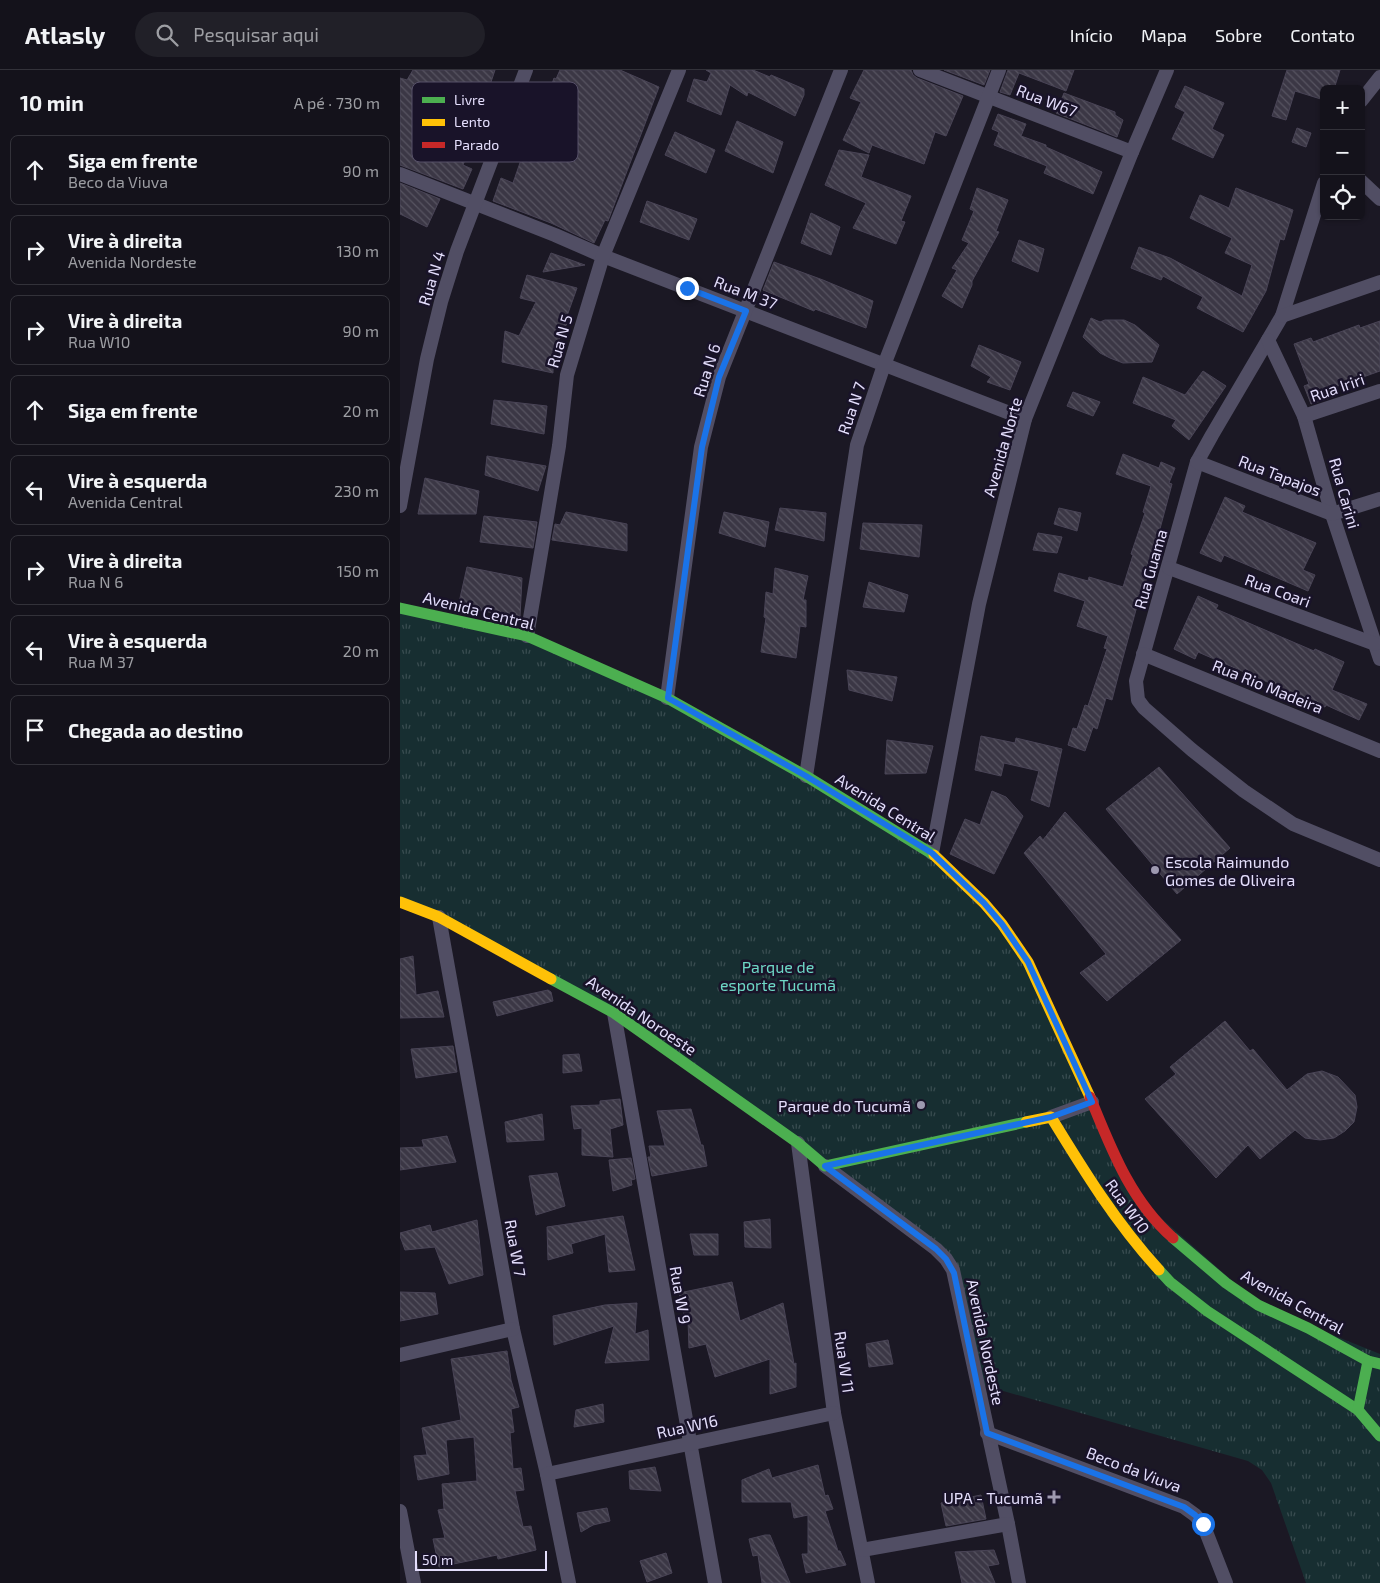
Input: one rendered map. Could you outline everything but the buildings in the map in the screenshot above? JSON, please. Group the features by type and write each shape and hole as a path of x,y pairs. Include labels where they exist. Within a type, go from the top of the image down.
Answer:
{"street":[{"name":"Rua N 4","path":"521,82 526,70"},
{"name":"Rua N 5","path":"527,636 559,446 567,375 603,256 679,70"},
{"name":"Rua N 6","path":"668,698 702,447 719,377 840,70"},
{"name":"Rua W67","path":"920,70 1132,152"},
{"name":"Rua N 7","path":"806,776 857,445 884,365 999,70"},
{"name":"Avenida Norte","path":"932,853 979,604 1025,419 1132,152 1167,70"},
{"path":"1365,96 1380,77"},
{"name":"Rua N 4","path":"400,506 427,359 441,302 491,162"},
{"name":"Rua M 37","path":"400,174 603,256 1025,419"},
{"path":"1365,185 1380,198"},
{"name":"Rua Guama","path":"1320,196 1282,316 1197,462 1136,681 1138,700 1144,708 1244,792 1293,824 1380,860"},
{"path":"1282,316 1380,282"},
{"name":"Rua Carini","path":"1268,340 1304,416 1332,514 1380,658"},
{"name":"Rua Iriri","path":"1304,416 1380,391"},
{"name":"Rua Tapajos","path":"1197,462 1332,514 1380,499"},
{"name":"Rua Coari","path":"1169,568 1375,644"},
{"name":"Avenida Central","path":"400,608 527,636 668,698 806,776 932,853 984,903 1002,924 1028,962 1115,1156 1128,1183 1146,1210 1166,1232 1226,1283 1258,1305 1308,1328 1368,1361 1380,1364"},
{"name":"Rua Rio Madeira","path":"1143,654 1380,751"},
{"name":"Avenida Noroeste","path":"400,902 439,917 614,1013 798,1144 825,1166"},
{"name":"Rua W 7","path":"439,917 513,1329 547,1474 568,1583"},
{"name":"Rua W 9","path":"614,1013 715,1583"},
{"path":"825,1166 1051,1117 1092,1102"},
{"name":"Rua W10","path":"1051,1117 1092,1185 1137,1246 1170,1282 1207,1312 1358,1410 1380,1436"},
{"name":"Rua W 11","path":"798,1144 834,1413 868,1583"},
{"name":"Avenida Nordeste","path":"825,1166 936,1249 950,1264 954,1273 1019,1583"},
{"path":"400,1355 513,1329"},
{"path":"1358,1410 1368,1361"},
{"name":"Rua W16","path":"547,1474 834,1413"},
{"name":"Beco da Viuva","path":"987,1433 1184,1507 1203,1524 1226,1583"},
{"path":"400,1511 414,1583"},
{"path":"862,1550 1008,1524"}],"green space":[{"name":"Parque do Tucumã","path":"400,608 527,636 667,698 932,853 1028,962 1137,1197 1261,1306 1380,1354 1380,1583 1306,1583 1271,1483 1262,1470 1248,1461 986,1386 976,1377 946,1259 614,1013 400,902"}],"traffic: fast":[{"path":"400,608 527,636 667,698 806,776 934,855"},
{"path":"551,979 614,1013 798,1143 825,1166 1026,1122"},
{"path":"1173,1238 1226,1283 1258,1305 1308,1328 1368,1361 1380,1364"},
{"path":"1159,1270 1170,1282 1207,1311 1358,1410 1380,1436"},
{"path":"1358,1410 1368,1361"}],"traffic: slow":[{"path":"934,855 984,903 1002,924 1028,962 1090,1097"},
{"path":"400,902 439,917 551,979"},
{"path":"1026,1122 1051,1117 1088,1177 1129,1234 1159,1270"}],"traffic: jam":[{"path":"1090,1097 1114,1154 1133,1190 1158,1223 1173,1238"}],"place":[{"name":"Escola Raimundo Gomes de Oliveira","path":"1155,870"},
{"name":"Parque do Tucumã","path":"921,1105"},
{"name":"UPA - Tucumã","path":"1054,1497"}],"route":[{"path":"687,288 746,311 719,377 702,447 668,698 806,776 932,853 984,903 1002,924 1028,962 1092,1102 1051,1117 825,1166 936,1249 950,1264 954,1273 987,1433 1184,1507 1203,1524"}],"park label":[{"name":"Parque de esporte Tucumã","path":"778,975"}]}
